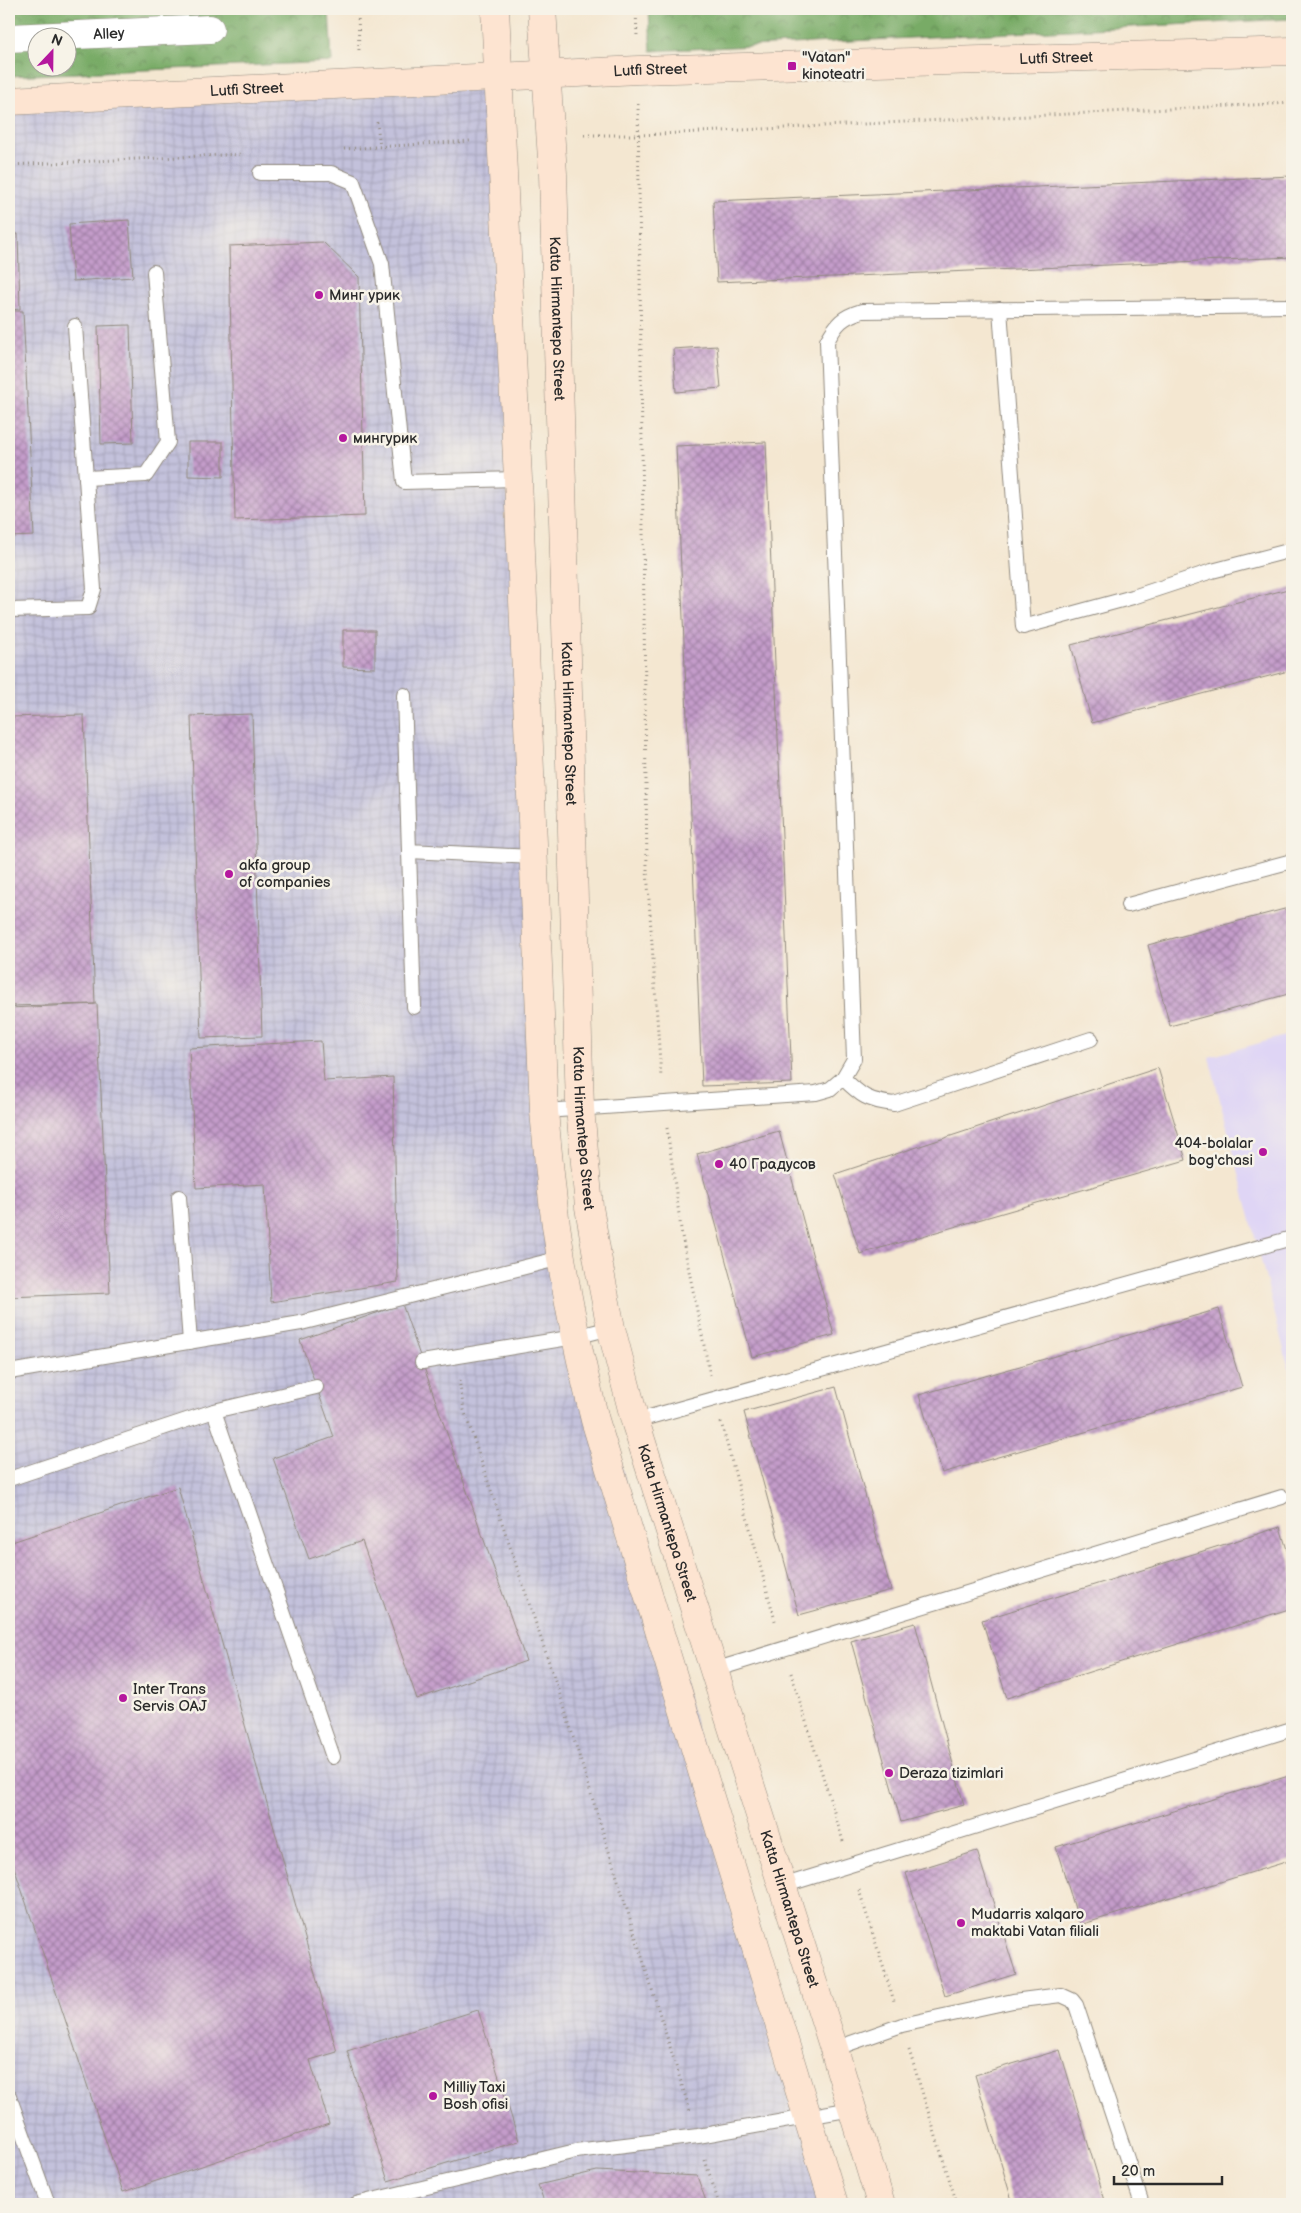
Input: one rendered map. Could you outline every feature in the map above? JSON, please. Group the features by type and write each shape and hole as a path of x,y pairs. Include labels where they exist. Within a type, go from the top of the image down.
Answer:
{"main road":[{"path":"494,9 518,479 544,1112 561,1258 575,1337 595,1420 834,2204"},
{"name":"Katta Hirmаntepa Street","path":"542,9 553,184 580,1108 589,1207 611,1328 635,1421 834,2049 881,2204"},
{"name":"Lutfi Street","path":"9,101 546,75 1292,51"}],"street":[{"name":"Alley","path":"9,38 210,30"}],"lane":[{"path":"260,173 332,173 353,182 382,264 404,482 518,479"},
{"path":"86,478 146,475 168,442 154,272"},
{"path":"544,1112 816,1093 830,1089 843,1078 854,1059 827,341 837,324 852,314 862,311 1292,306"},
{"path":"1000,309 1023,627 1133,597 1212,571 1292,550"},
{"path":"9,610 88,608 94,589 75,326"},
{"path":"404,695 414,1007"},
{"path":"409,851 533,857"},
{"path":"1128,905 1292,861"},
{"path":"843,1078 862,1097 877,1102 894,1104 1091,1039"},
{"path":"179,1197 190,1342"},
{"path":"635,1421 1292,1238"},
{"path":"9,1372 300,1323 561,1258"},
{"path":"422,1362 575,1337 611,1328"},
{"path":"9,1479 214,1411 316,1387"},
{"path":"214,1411 333,1758"},
{"path":"714,1670 1282,1497"},
{"path":"782,1886 1292,1730"},
{"path":"834,2049 902,2025 1014,2002 1061,1995 1072,2000 1076,2005 1142,2204"},
{"path":"9,2096 48,2204"},
{"path":"356,2204 576,2151 698,2136 852,2108"}],"path":[{"path":"358,9 359,54"},
{"path":"636,9 637,46"},
{"path":"585,135 640,135 1292,103"},
{"path":"638,104 640,135 647,870 663,1103 682,1236 714,1399 783,1648 957,2204"},
{"path":"377,122 380,147"},
{"path":"341,149 457,142"},
{"path":"9,164 244,154"},
{"path":"456,1355 464,1410 562,1701 719,2204"}],"shaded area":[{"path":"497,77 561,1258 834,2204 9,2204 9,101"},
{"name":"404-bolalar bog'chasi","path":"1292,1034 1292,1381 1209,1057"}],"green space":[{"path":"9,9 329,9 332,62 78,73 78,28 28,28 28,75 9,76"},
{"path":"649,9 1292,9 1292,19 651,51"}],"building":[{"path":"1292,176 1292,257 717,282 713,201"},
{"path":"129,220 133,277 73,281 69,224"},
{"path":"9,234 18,234 20,309 9,310"},
{"path":"323,242 359,277 365,516 235,520 229,246"},
{"path":"9,311 23,311 34,536 9,537"},
{"path":"130,325 133,443 101,444 98,326"},
{"path":"717,346 721,388 676,392 673,349"},
{"path":"188,442 223,442 223,477 188,476"},
{"path":"766,442 792,1083 702,1086 676,446"},
{"path":"1292,588 1292,670 1092,723 1071,645"},
{"path":"343,630 375,630 375,668 343,667"},
{"path":"252,714 262,1036 201,1038 191,716"},
{"path":"84,715 95,1004 9,1006 9,717"},
{"path":"1292,907 1292,993 1170,1026 1148,945"},
{"path":"97,1004 110,1293 9,1297 9,1008"},
{"path":"321,1041 324,1081 393,1077 398,1282 271,1302 265,1184 196,1188 189,1048"},
{"path":"1158,1068 1186,1160 860,1254 835,1174"},
{"path":"779,1131 834,1335 752,1357 697,1154"},
{"path":"402,1304 526,1661 417,1699 362,1541 309,1559 273,1458 334,1437 300,1340"},
{"path":"1219,1309 1242,1387 942,1473 919,1395"},
{"path":"836,1387 891,1590 799,1615 744,1412"},
{"name":"Inter Trans Servis OAJ","path":"178,1487 337,2052 310,2060 329,2124 123,2192 9,1852 9,1543"},
{"path":"1280,1527 1292,1566 1292,1608 1007,1698 982,1620"},
{"path":"915,1623 964,1805 901,1822 851,1641"},
{"path":"1292,1775 1292,1860 1080,1925 1056,1847"},
{"name":"Mudarris xalqaro maktabi Vatan filiali","path":"977,1851 1016,1974 945,1996 906,1873"},
{"name":"Milliy Taxi Bosh ofisi","path":"478,2010 519,2141 388,2181 347,2051"},
{"path":"1060,2050 1106,2204 1013,2204 975,2075"},
{"path":"597,2171 697,2176 707,2204 545,2204 538,2185"},
{"path":"9,2185 16,2204 9,2204"}],"place":[{"name":"\"Vatan\" kinoteatri","path":"792,66"},
{"name":"Минг урик","path":"319,295"},
{"name":"мингурик","path":"343,438"},
{"name":"akfa group of companies","path":"229,874"},
{"name":"404-bolalar bog'chasi","path":"1263,1152"},
{"name":"40 Градусов","path":"719,1164"},
{"name":"Inter Trans Servis OAJ","path":"123,1698"},
{"name":"Deraza tizimlari","path":"889,1773"},
{"name":"Mudarris xalqaro maktabi Vatan filiali","path":"961,1923"},
{"name":"Milliy Taxi Bosh ofisi","path":"433,2096"}]}
